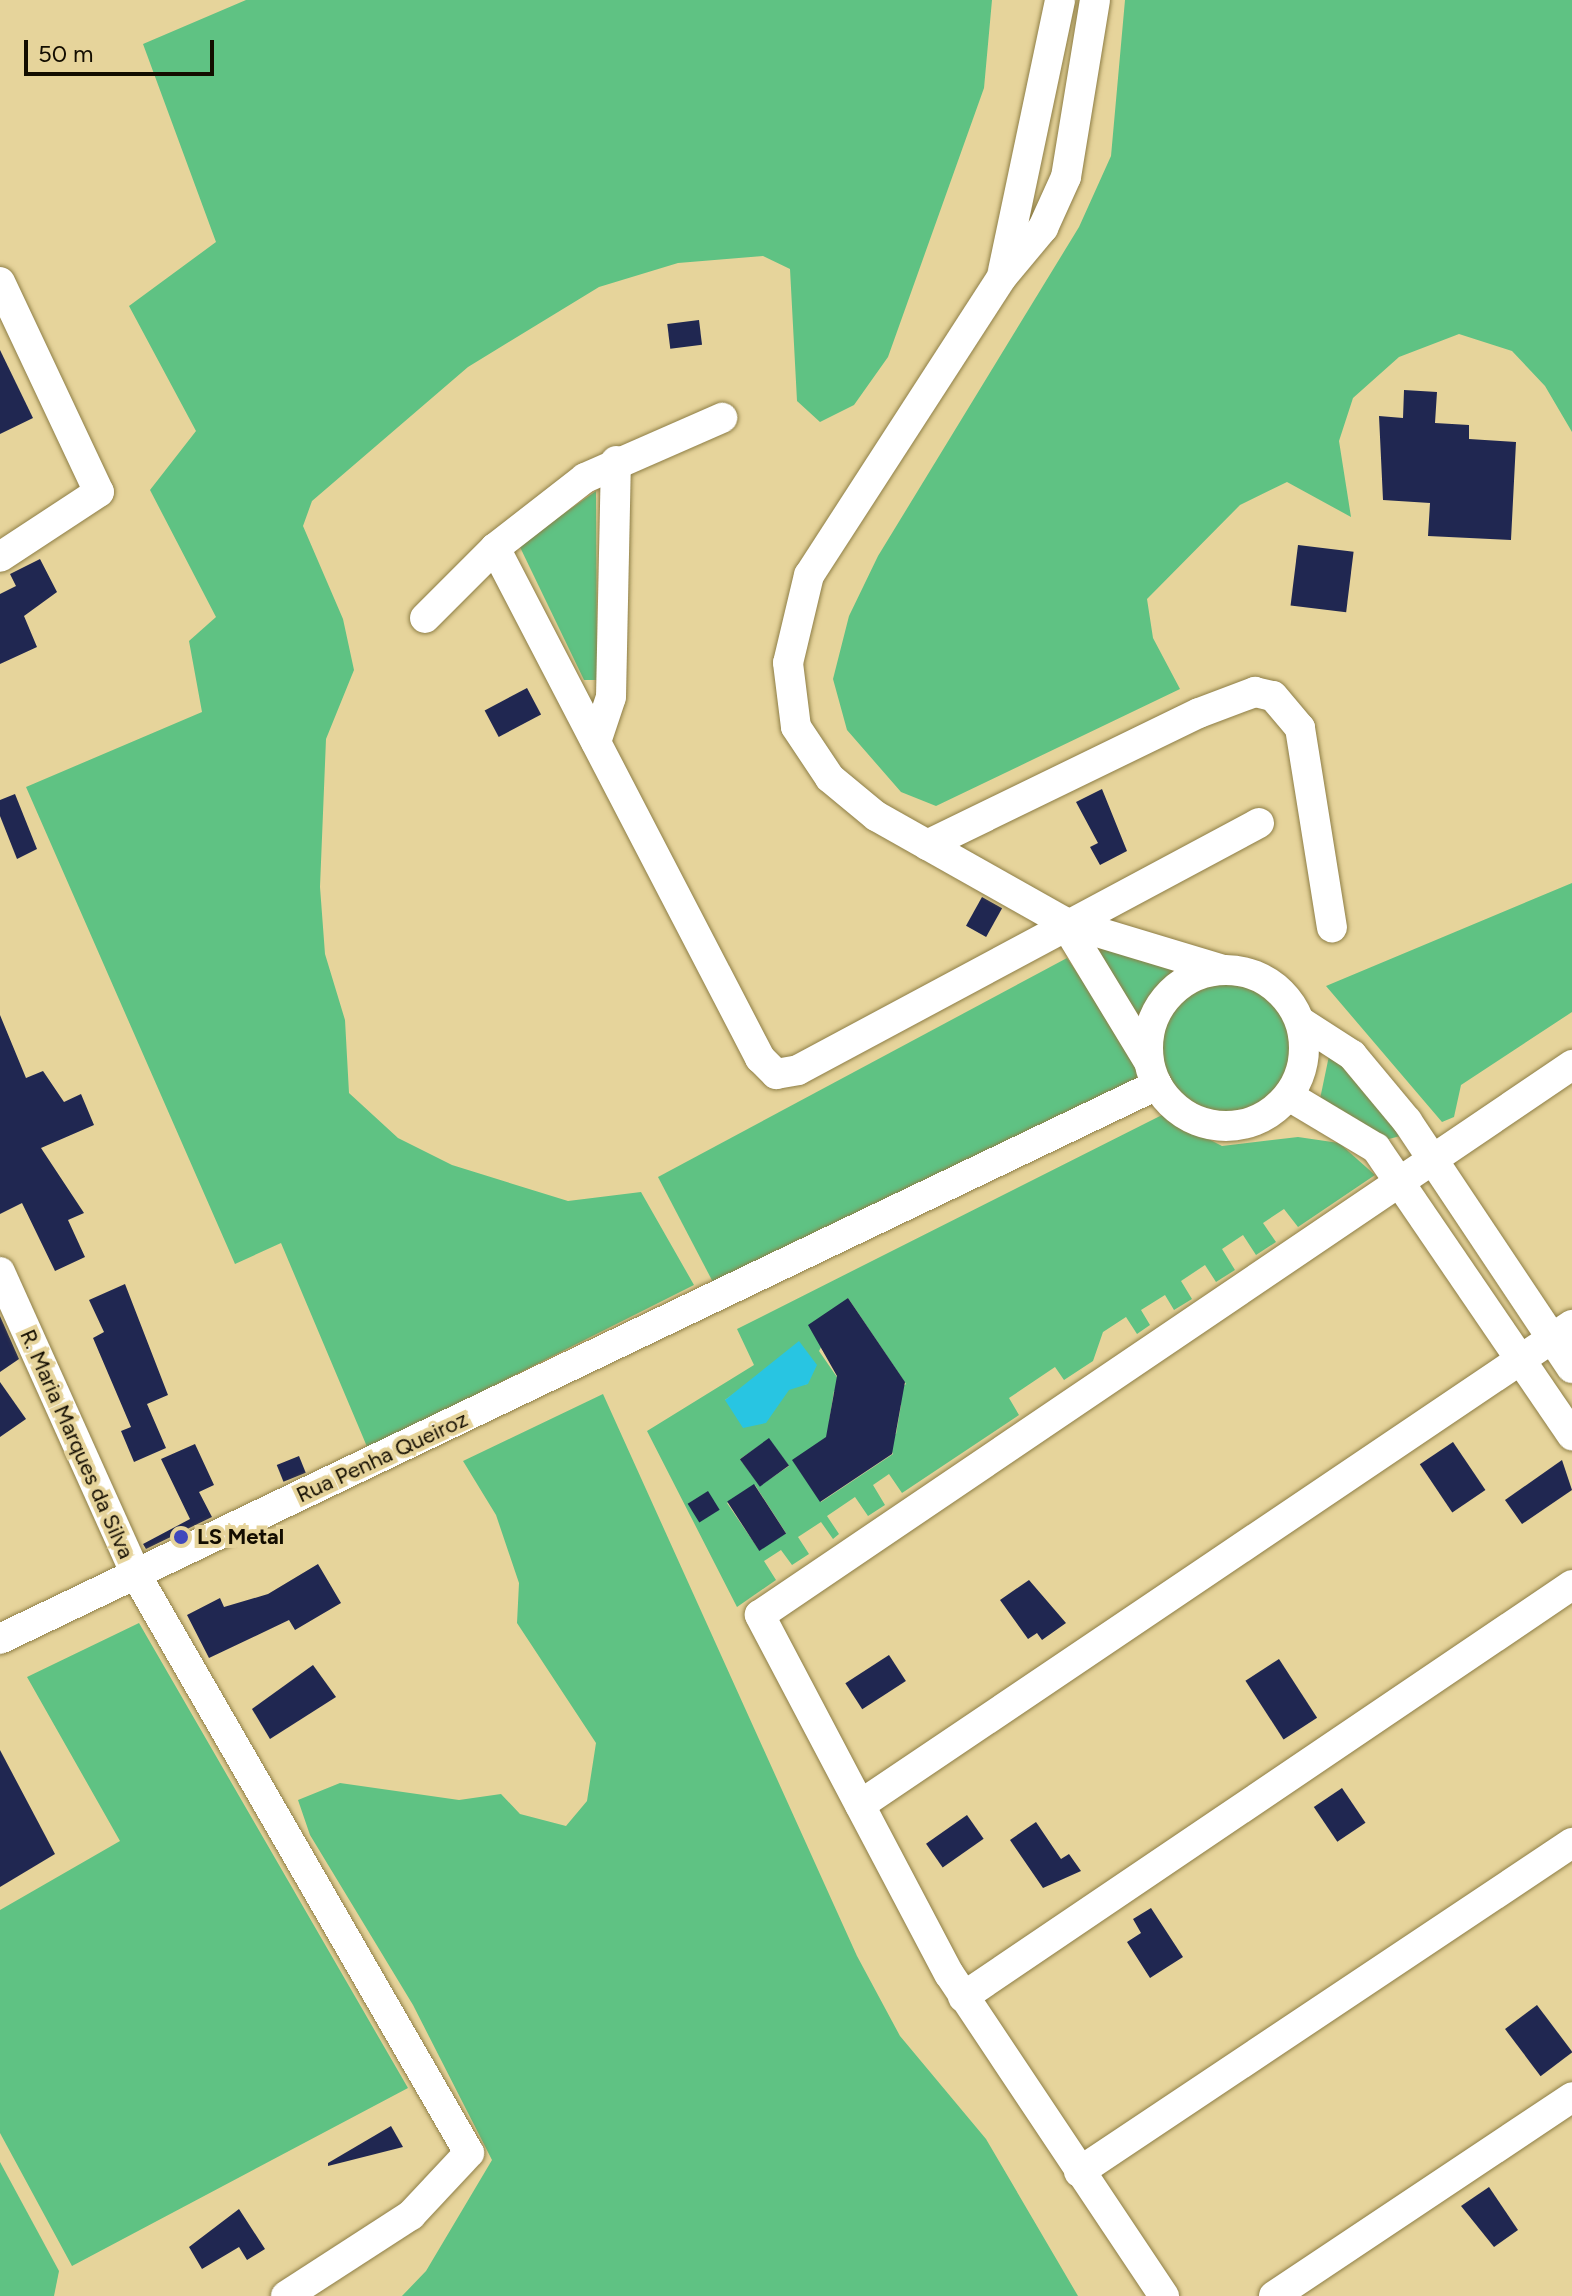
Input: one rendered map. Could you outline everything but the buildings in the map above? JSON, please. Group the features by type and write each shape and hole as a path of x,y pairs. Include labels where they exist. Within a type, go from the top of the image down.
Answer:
{"street":[{"path":"1002,277 1060,0"},
{"path":"1095,0 1066,177 1043,228 1002,277 809,575 788,663 796,727 830,778 927,845 1064,922 1269,981 1301,1022 1352,1055 1562,1332 1572,1368"},
{"path":"0,282 99,492 0,557"},
{"path":"425,618 495,548 616,461 722,418"},
{"path":"596,742 611,697 616,461"},
{"path":"495,548 760,1058 776,1074 798,1070 1064,922 1259,823"},
{"path":"927,845 1199,713 1255,692 1273,696 1300,728 1332,927"},
{"path":"1064,922 1152,1072 1188,1117 1209,1125 1254,1122 1289,1096 1301,1073 1301,1022"},
{"path":"1152,1072 1148,1034 1173,989 1220,969"},
{"path":"1164,2296 963,1997 760,1615 1572,1065"},
{"name":"Rua Penha Queiroz","path":"0,1639 721,1296 1152,1072"},
{"path":"1289,1096 1376,1148 1572,1435"},
{"name":"R. Maria Marques da Silva","path":"0,1272 135,1573 469,2153 411,2215 286,2296"},
{"path":"860,1805 1562,1332"},
{"path":"963,1997 1572,1585"},
{"path":"1079,2172 1572,1843"},
{"path":"1274,2296 1572,2097"}],"green space":[{"path":"246,0 992,0 984,88 888,357 854,405 820,422 797,401 790,269 763,256 678,263 599,287 468,367 312,501 303,526 343,619 354,670 326,739 320,887 325,954 345,1020 349,1093 398,1138 452,1165 568,1201 641,1192 694,1285 368,1449 281,1243 235,1264 26,787 202,712 189,641 216,617 150,490 196,431 129,306 216,242 143,44"},
{"path":"1125,0 1572,0 1572,432 1545,386 1512,351 1459,334 1399,357 1353,398 1339,441 1351,517 1287,482 1240,505 1147,599 1153,638 1180,689 936,806 901,792 847,730 833,679 849,616 878,556 1079,227 1111,156"},
{"path":"596,491 597,680 584,680 519,545"},
{"path":"1572,883 1572,1012 1461,1085 1454,1117 1442,1122 1326,986"},
{"path":"1091,936 1171,963 1175,975 1146,1019 1129,1017"},
{"path":"1067,958 1150,1079 715,1286 658,1177"},
{"path":"1226,979 1252,984 1275,999 1290,1022 1295,1048 1290,1074 1275,1097 1252,1112 1226,1117 1200,1112 1177,1097 1162,1074 1157,1048 1162,1022 1177,999 1200,984"},
{"path":"1330,1051 1404,1135 1385,1140 1320,1099"},
{"path":"1162,1115 1222,1146 1298,1137 1339,1143 1375,1175 1298,1227 1284,1209 1263,1223 1276,1242 1256,1255 1243,1235 1222,1249 1235,1270 1216,1282 1205,1265 1181,1281 1192,1299 1174,1310 1165,1295 1141,1310 1150,1325 1137,1334 1126,1317 1103,1332 1093,1361 1064,1380 1055,1367 1009,1398 1019,1415 902,1493 889,1474 873,1485 885,1505 868,1516 855,1497 827,1516 839,1534 833,1539 821,1522 798,1537 809,1554 792,1565 781,1550 764,1561 776,1580 737,1607 647,1431 754,1365 737,1329","holes":["848,1298 906,1384 886,1398 901,1405 896,1434 882,1431 893,1454 821,1502 795,1464 844,1425 829,1422 834,1391 848,1393 819,1351","762,1374 807,1384 725,1400","769,1439 789,1466 760,1486 740,1459","755,1485 786,1533 759,1550 727,1503"]},
{"path":"603,1394 857,1956 900,2036 986,2139 1078,2296 402,2296 426,2271 492,2160 413,2005 310,1835 298,1800 340,1783 459,1800 501,1794 520,1814 566,1826 587,1801 596,1743 517,1623 519,1583 496,1515 463,1461"},
{"path":"139,1623 408,2088 72,2266 0,2133 0,1910 120,1841 27,1677"},
{"path":"0,2162 59,2271 54,2296 0,2296"}],"water":[{"path":"799,1341 817,1365 808,1384 789,1390 766,1423 743,1428 725,1400"}],"place":[{"name":"LS Metal","path":"181,1537"}]}
